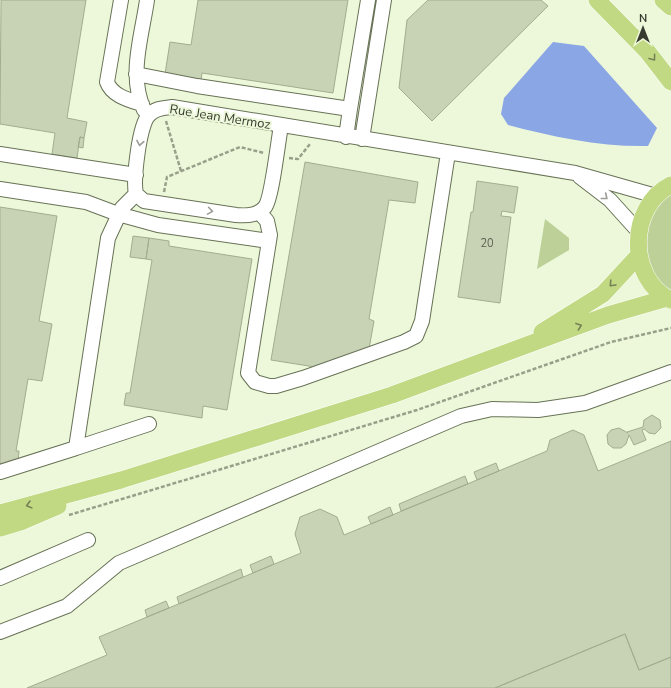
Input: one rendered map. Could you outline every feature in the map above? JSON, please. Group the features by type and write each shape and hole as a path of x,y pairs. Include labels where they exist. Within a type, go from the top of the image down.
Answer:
{"main road":[{"path":"597,0 647,51 671,82"},
{"path":"663,0 671,7"},
{"path":"669,299 654,286 647,277 639,256 638,231 644,213 656,196 671,185"},
{"path":"516,348 603,294 639,256"},
{"path":"0,513 121,480 392,395 608,315 669,299"},
{"path":"0,528 23,521 121,480"}],"street":[{"path":"121,0 107,82 109,88 114,92 145,110"},
{"path":"76,448 108,238 118,214 136,194 136,176 145,110 136,86 136,74 147,0"},
{"path":"346,137 368,0"},
{"path":"362,139 384,0"},
{"path":"136,74 192,86 350,109"},
{"name":"Rue Jean Mermoz","path":"145,110 163,108 178,109 575,173 656,196"},
{"name":"Rue Jean Mermoz","path":"259,212 268,200 281,126"},
{"path":"136,194 144,201 161,204 244,216 259,212 269,228 269,242 248,373 254,382 269,386 276,386 303,378 411,339 419,331 422,321 448,153"},
{"path":"0,154 136,176"},
{"name":"Rue Jean Mermoz","path":"575,173 610,200 638,231"},
{"path":"0,189 86,202 118,214 158,225 269,242"},
{"path":"0,632 67,606 119,563 462,416 492,409 538,410 585,403 671,372"},
{"path":"0,472 149,424"},
{"path":"0,578 88,540"}],"path":[{"path":"178,109 177,118 166,121 181,171"},
{"path":"161,204 167,177 240,147 275,156 298,159 308,144 316,145"},
{"path":"63,517 416,410 611,342 671,328"}],"green space":[{"path":"671,193 671,292 649,271 643,231 650,212"},
{"path":"545,219 569,238 569,250 537,269"}],"water":[{"path":"553,42 584,46 657,128 648,146 595,143 508,125 501,114 504,98"}],"building":[{"path":"1,0 86,0 67,118 87,122 84,138 80,137 77,158 52,154 55,133 0,124"},
{"path":"198,0 348,0 333,93 202,73 201,80 165,74 170,42 191,45"},
{"path":"428,0 541,0 548,6 432,121 399,88 407,20"},
{"path":"80,137 84,138 83,148 78,147"},
{"path":"305,162 418,182 415,203 389,200 369,319 374,321 369,349 315,367 271,360"},
{"path":"477,181 518,187 514,213 502,211 501,216 511,217 500,303 458,297"},
{"path":"0,207 57,216 39,321 52,324 42,381 28,379 16,451 19,451 18,462 0,466"},
{"path":"133,236 149,238 146,259 130,257"},
{"path":"149,238 169,241 169,246 252,259 227,410 203,406 202,418 124,405 126,393 130,393 152,260 146,259"},
{"path":"652,415 660,420 661,428 655,434 649,433 644,429 642,430 646,440 634,445 629,435 626,444 621,448 613,448 608,444 607,435 611,430 619,428 628,433 627,432 643,427 644,420"},
{"path":"573,430 584,435 598,471 671,441 671,657 639,670 625,634 495,688 27,688 107,655 99,637 301,553 295,534 300,517 320,509 337,517 344,535 547,451 550,440"},
{"path":"496,463 499,471 477,480 474,472"},
{"path":"465,476 468,484 401,511 399,504"},
{"path":"390,507 393,515 371,524 368,517"},
{"path":"271,556 274,564 253,573 250,565"},
{"path":"241,569 243,577 179,604 177,597"},
{"path":"166,601 169,608 147,617 145,610"},
{"path":"625,634 639,670 671,657 671,688 495,688"}]}
